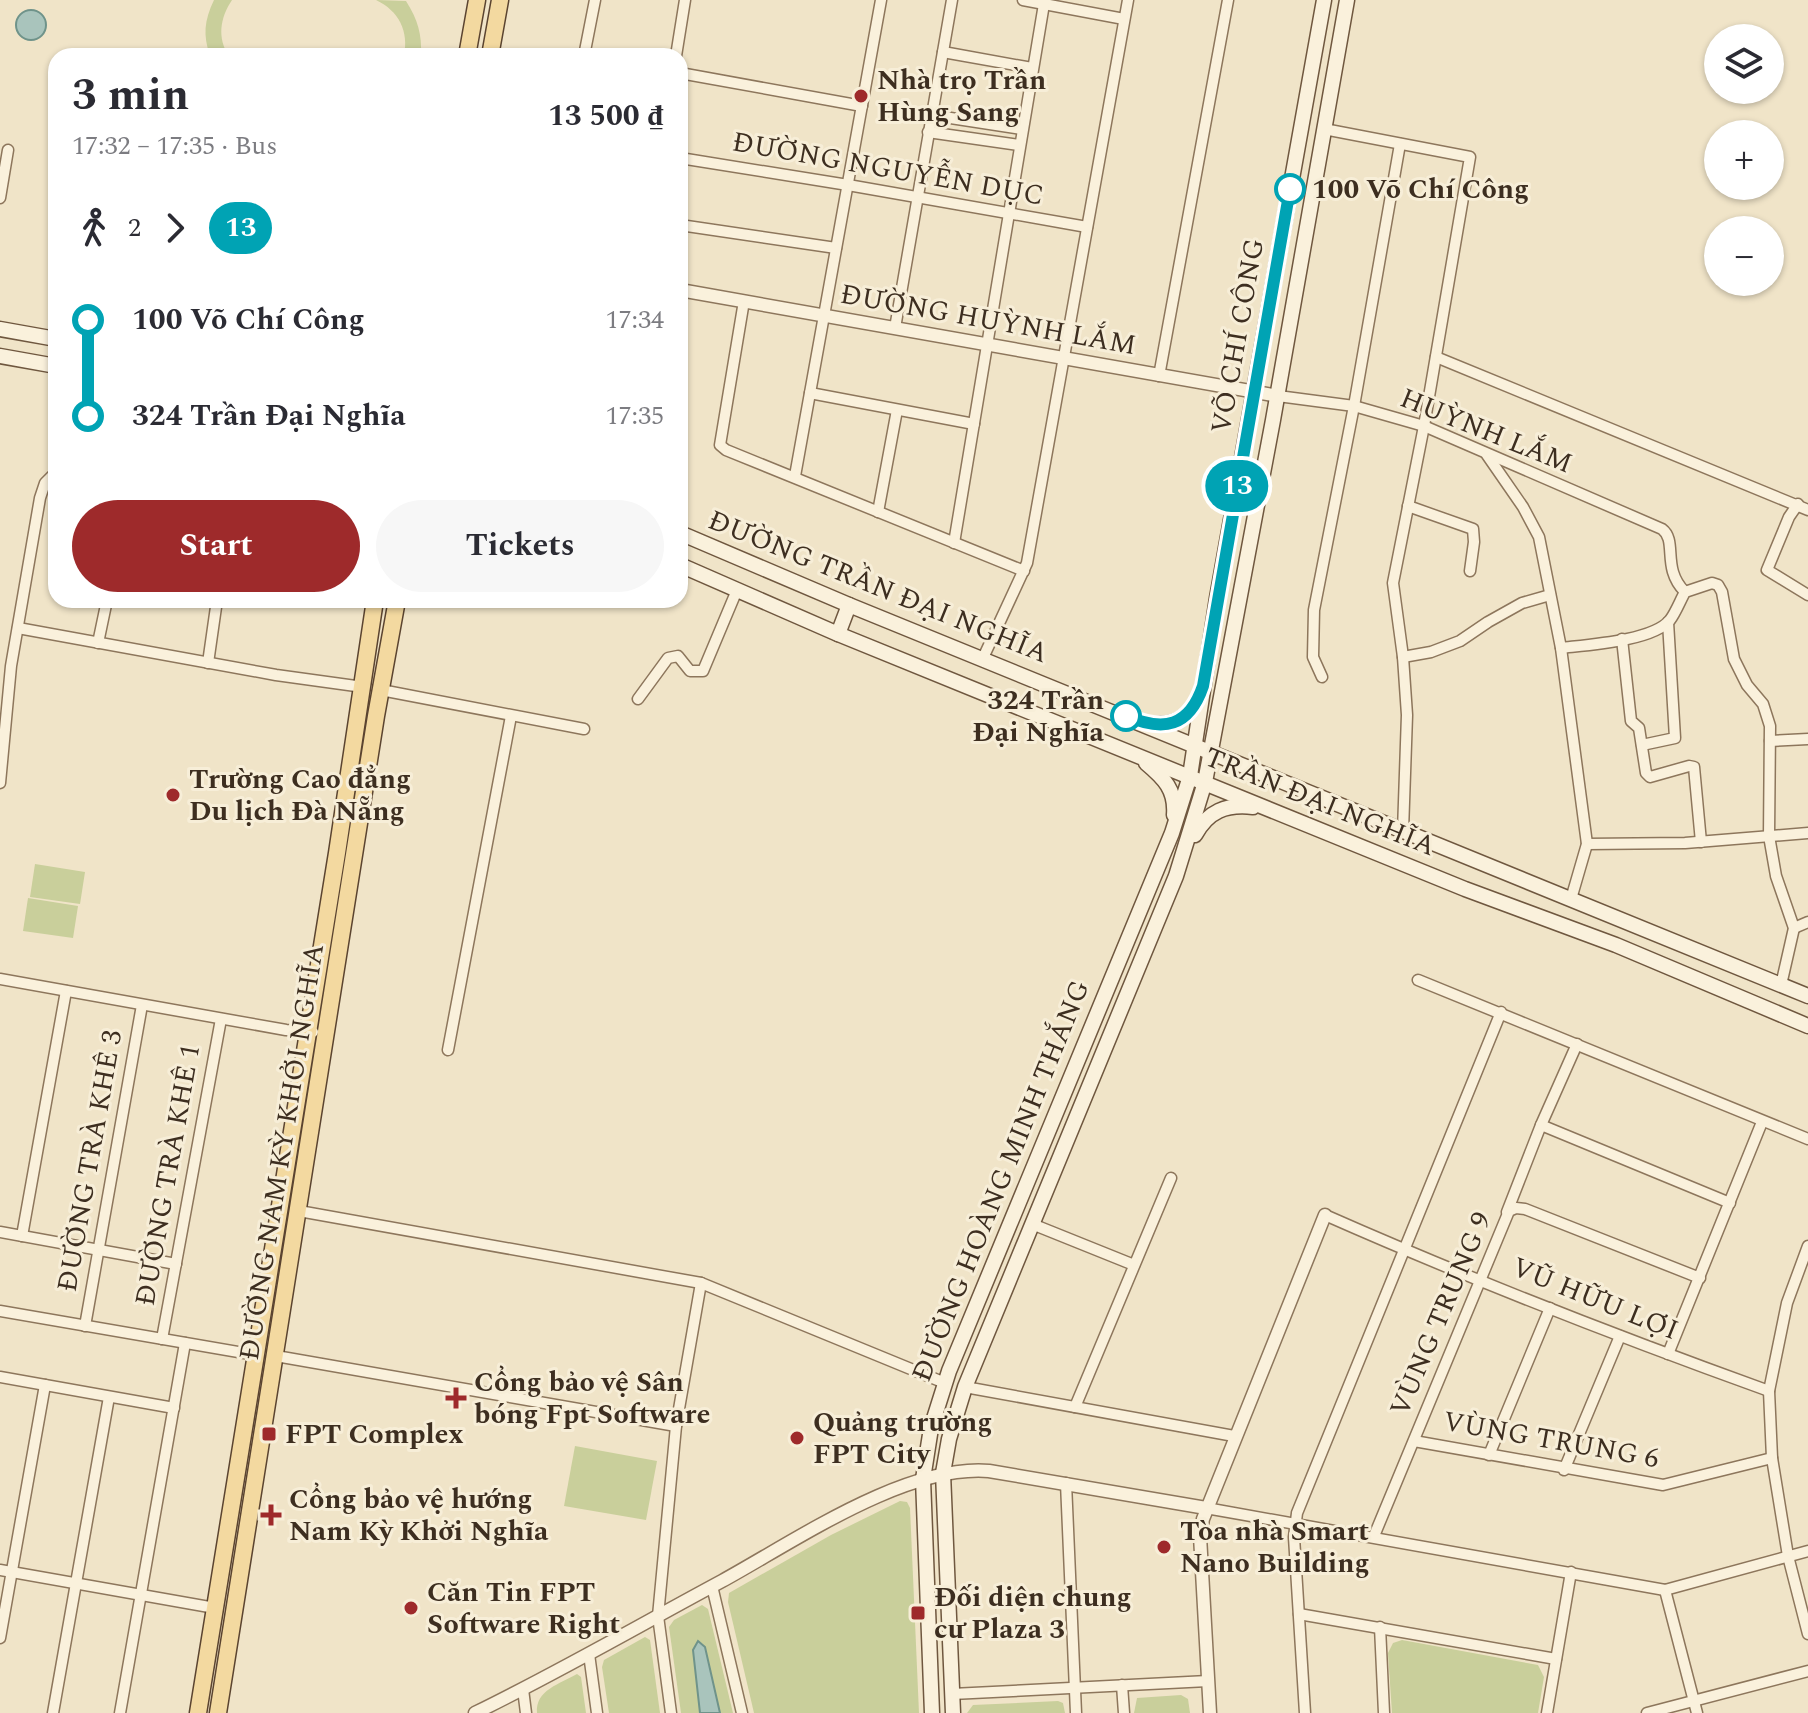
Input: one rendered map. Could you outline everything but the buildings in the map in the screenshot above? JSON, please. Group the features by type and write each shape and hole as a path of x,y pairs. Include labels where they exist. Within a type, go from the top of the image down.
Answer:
{"main road":[{"path":"468,48 477,0"},
{"path":"491,48 500,0"},
{"name":"VÕ CHÍ CÔNG","path":"1190,776 1203,686 1324,0"},
{"name":"VÕ CHÍ CÔNG","path":"1205,782 1282,397 1347,0"},
{"path":"0,329 48,338"},
{"path":"0,356 48,365"},
{"name":"ĐƯỜNG TRẦN ĐẠI NGHĨA","path":"688,536 1234,761"},
{"name":"TRẦN ĐẠI NGHĨA","path":"688,569 838,634 1465,889 1616,945 1808,1026"},
{"path":"838,634 849,605"},
{"path":"198,1713 374,608"},
{"name":"ĐƯỜNG NAM KỲ KHỞI NGHĨA","path":"218,1713 396,608"},
{"path":"1142,723 1163,725 1181,719 1193,710 1203,686"},
{"path":"363,687 381,690"},
{"path":"1136,755 1170,788 1175,810 1172,833"},
{"name":"TRẦN ĐẠI NGHĨA","path":"1234,761 1808,996"},
{"name":"ĐƯỜNG HOÀNG MINH THẮNG","path":"932,1713 923,1479 927,1442 945,1383 1172,833 1190,776"},
{"name":"ĐƯỜNG HOÀNG MINH THẮNG","path":"953,1713 943,1473 949,1439 965,1387 1176,876 1205,782"},
{"path":"1176,876 1197,830 1214,812 1240,806 1278,812"},
{"path":"1616,945 1625,923"},
{"path":"1014,1216 1032,1224"},
{"path":"932,1695 952,1694"}],"street":[{"path":"586,48 595,0"},
{"path":"677,48 685,0"},
{"path":"795,476 881,0"},
{"path":"895,328 952,0"},
{"path":"1023,0 1124,19"},
{"path":"983,658 1024,571 1128,0"},
{"path":"1159,376 1228,0"},
{"path":"954,543 1044,4"},
{"path":"943,52 1032,68"},
{"path":"688,74 862,106"},
{"path":"931,115 1022,129"},
{"path":"1324,129 1470,157 1424,426 1393,583 1403,657 1407,748 1403,831"},
{"path":"928,132 1019,145"},
{"path":"1322,677 1313,657 1314,610 1400,144"},
{"path":"0,198 8,150"},
{"name":"ĐƯỜNG NGUYỄN DỤC","path":"688,159 1087,227"},
{"path":"688,226 836,248"},
{"name":"ĐƯỜNG HUỲNH LẮM","path":"688,291 1282,397"},
{"path":"744,301 720,445 1024,571"},
{"path":"1436,357 1803,504 1808,510"},
{"path":"810,393 974,424"},
{"name":"HUỲNH LẮM","path":"1282,397 1354,406 1424,426 1662,529 1670,539 1672,575 1685,592"},
{"path":"878,512 897,410"},
{"path":"1487,455 1523,507 1539,537 1561,648 1587,844 1571,899"},
{"path":"0,783 8,689 42,491 48,480"},
{"path":"1803,504 1789,517 1767,570 1808,595"},
{"path":"1408,506 1473,529 1470,571"},
{"path":"1561,648 1645,634 1668,622 1685,592 1712,583 1718,585 1722,592 1734,659 1747,685 1763,704 1770,726 1769,836 1776,876 1794,928 1781,985"},
{"path":"638,699 655,673 673,656 683,660 690,671 703,671 737,590"},
{"path":"1403,657 1431,652 1460,641 1522,603 1550,595"},
{"path":"98,643 105,608"},
{"path":"208,663 216,608"},
{"path":"1642,745 1675,738 1668,622"},
{"path":"18,628 208,663 363,687"},
{"path":"1622,639 1631,721 1639,728 1646,773 1650,777 1694,767 1701,842"},
{"path":"381,690 584,729"},
{"path":"448,1050 511,716"},
{"path":"1770,741 1808,739"},
{"path":"1587,844 1701,842 1808,833"},
{"path":"1794,928 1808,922"},
{"path":"0,979 286,1030 327,1033"},
{"path":"1418,980 1808,1139"},
{"path":"22,1236 66,991"},
{"name":"ĐƯỜNG TRÀ KHÊ 3","path":"85,1326 142,1005"},
{"path":"1305,1713 1295,1522 1501,1012"},
{"name":"ĐƯỜNG TRÀ KHÊ 1","path":"162,1339 221,1019"},
{"path":"1507,1213 1577,1044"},
{"path":"1668,1354 1762,1122"},
{"path":"1541,1125 1730,1203"},
{"path":"1075,1407 1171,1178"},
{"name":"VÙNG TRUNG 9","path":"1374,1536 1507,1213 1516,1208 1525,1209 1700,1278"},
{"path":"299,1211 701,1283 945,1383"},
{"path":"1210,1713 1200,1536 1206,1508 1325,1215"},
{"name":"VŨ HỮU LỢI","path":"1325,1215 1404,1250 1620,1336 1769,1391"},
{"path":"1032,1224 1134,1265"},
{"path":"0,1232 176,1264"},
{"path":"1808,1246 1787,1303 1769,1391 1772,1458 1788,1556 1808,1634"},
{"path":"671,1713 658,1616 676,1426 701,1283"},
{"path":"1489,1455 1550,1308"},
{"path":"0,1311 256,1355"},
{"path":"1564,1470 1620,1336"},
{"path":"120,1713 185,1343"},
{"path":"276,1356 676,1426"},
{"path":"0,1377 174,1408"},
{"path":"0,1638 6,1571 45,1385"},
{"path":"965,1387 1234,1436"},
{"path":"53,1713 109,1397"},
{"name":"VÙNG TRUNG 6","path":"1414,1441 1564,1470 1663,1485 1772,1458"},
{"path":"475,1713 861,1504 943,1473 989,1471 1066,1483 1665,1590 1808,1551"},
{"path":"1066,1483 1076,1713"},
{"path":"6,1571 215,1608"},
{"path":"1547,1713 1571,1572"},
{"path":"712,1586 742,1713"},
{"path":"1665,1590 1697,1713"},
{"path":"1299,1614 1556,1659"},
{"path":"1380,1627 1384,1713"},
{"path":"589,1654 597,1713"},
{"path":"1647,1713 1808,1671"},
{"path":"952,1694 1208,1681"},
{"path":"1122,1685 1124,1713"},
{"path":"523,1689 526,1713"}],"green space":[{"path":"214,0 232,0 222,28 225,48 208,48 208,15"},
{"path":"376,0 406,1 418,27 421,48 405,48 400,23"},
{"path":"35,864 85,872 80,904 30,897"},
{"path":"28,898 78,906 73,938 23,931"},
{"path":"575,1446 657,1461 646,1520 564,1506"},
{"path":"900,1501 907,1502 910,1508 919,1713 754,1713 728,1602 729,1593 831,1535"},
{"path":"702,1605 708,1609 733,1713 681,1713 669,1627 674,1620"},
{"path":"645,1637 650,1640 660,1713 609,1713 602,1667 604,1660"},
{"path":"1402,1640 1538,1665 1544,1677 1538,1713 1392,1713 1388,1653 1393,1643"},
{"path":"577,1674 581,1677 586,1713 537,1713 537,1705 544,1693"},
{"path":"1181,1695 1188,1699 1190,1713 1134,1713 1137,1698"},
{"path":"1063,1703 1065,1713 967,1713 973,1705"}],"water":[{"path":"31,10 37,11 45,19 45,31 37,39 31,40 25,39 17,31 16,25 17,19 25,11"},
{"path":"698,1641 705,1647 720,1713 700,1713 693,1650"}],"bus line":[{"name":"13","path":"1126,716 1155,725 1175,723 1193,710 1203,686 1290,189"}],"place":[{"name":"Nhà trọ Trần Hùng Sang","path":"861,96"},
{"name":"100 Võ Chí Công","path":"1290,189"},
{"name":"324 Trần Đại Nghĩa","path":"1126,716"},
{"name":"Trường Cao đẳng Du lịch Đà Nẵng","path":"173,795"},
{"name":"Cổng bảo vệ Sân bóng Fpt Software","path":"456,1398"},
{"name":"FPT Complex","path":"269,1434"},
{"name":"Quảng trường FPT City","path":"797,1438"},
{"name":"Cổng bảo vệ hướng Nam Kỳ Khởi Nghĩa","path":"271,1515"},
{"name":"Tòa nhà Smart Nano Building","path":"1164,1547"},
{"name":"Căn Tin FPT Software Right","path":"411,1608"},
{"name":"Đối diện chung cư Plaza 3","path":"918,1613"}]}
